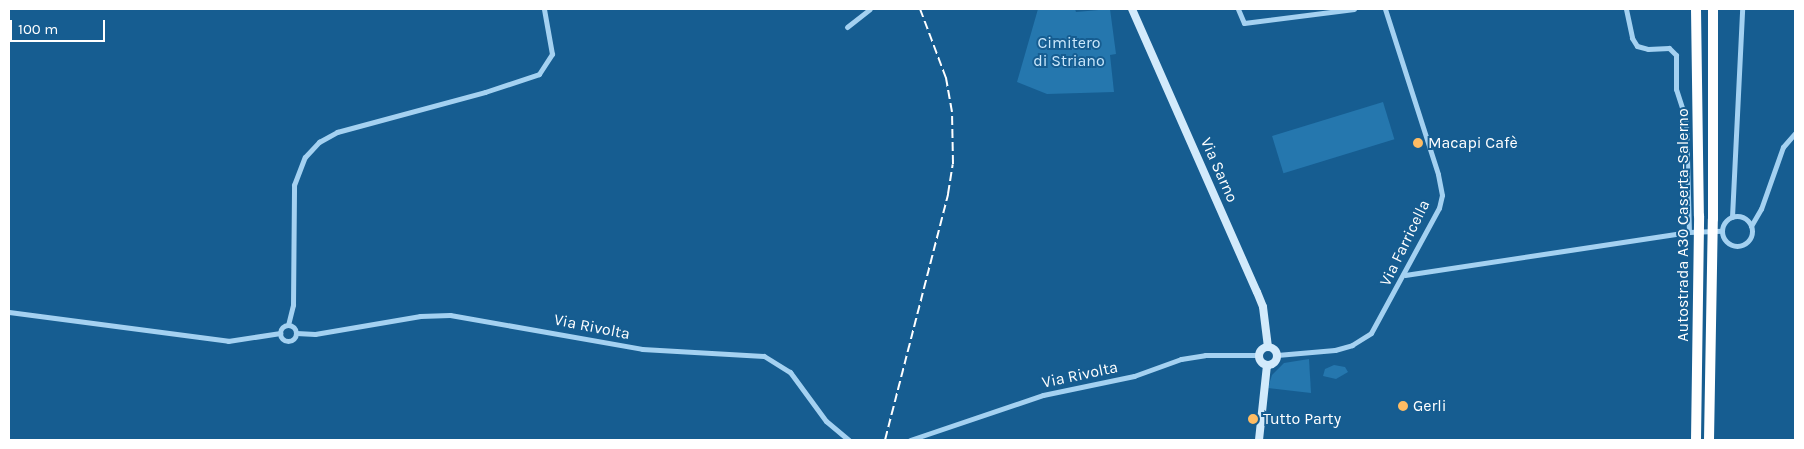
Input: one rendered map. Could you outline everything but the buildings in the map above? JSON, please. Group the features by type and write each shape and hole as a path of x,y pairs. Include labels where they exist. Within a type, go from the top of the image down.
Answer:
{"highway":[{"name":"Autostrada A30 Caserta-Salerno","path":"1696,9 1699,216 1696,440"},
{"name":"Autostrada A30 Caserta-Salerno","path":"1709,440 1713,219 1713,9"}],"main road":[{"name":"Via Sarno","path":"1132,9 1257,292 1263,307 1268,347"},
{"path":"1259,440 1267,365 1259,355 1268,347 1275,350 1278,355 1274,363 1267,365"}],"street":[{"path":"288,325 293,296 294,185 299,166 311,149 337,132 485,92 539,74 552,54 544,9"},
{"path":"846,27 870,9"},
{"path":"1238,9 1244,23 1354,9"},
{"name":"Via Farricella","path":"1278,355 1335,350 1358,341 1371,333 1405,275 1440,208 1442,195 1438,174 1385,9"},
{"path":"1626,9 1632,38 1637,46 1648,49 1669,48 1676,56 1676,89 1686,119 1688,232"},
{"path":"1732,217 1742,9"},
{"path":"1751,226 1745,219 1732,217 1724,223 1722,232 1726,242 1740,246 1749,240 1751,226 1761,209 1783,147 1795,134"},
{"path":"1405,275 1688,232 1722,232"},
{"path":"9,312 228,341 280,333 282,326 288,325"},
{"name":"Via Rivolta","path":"280,333 289,340 296,333 316,334 420,316 450,315 495,321 642,349 764,356 790,372 826,421 849,440"},
{"path":"288,325 296,333"},
{"name":"Via Rivolta","path":"910,440 1044,395 1134,376 1181,359 1204,354 1259,355"}],"green space":[{"name":"Cimitero di Striano","path":"1038,9 1075,9 1076,12 1110,9 1116,54 1110,55 1114,92 1047,94 1017,82"},
{"path":"1383,102 1394,139 1283,173 1272,136"},
{"path":"1309,359 1311,393 1268,388 1272,375 1284,363"},
{"path":"1334,365 1345,367 1348,372 1336,379 1323,376 1325,369"}],"railway":[{"path":"885,440 948,194 953,164 952,112 946,78 920,9"}],"place":[{"name":"Macapi Cafè","path":"1418,143"},
{"name":"Gerli","path":"1403,406"},
{"name":"Tutto Party","path":"1253,419"}]}
